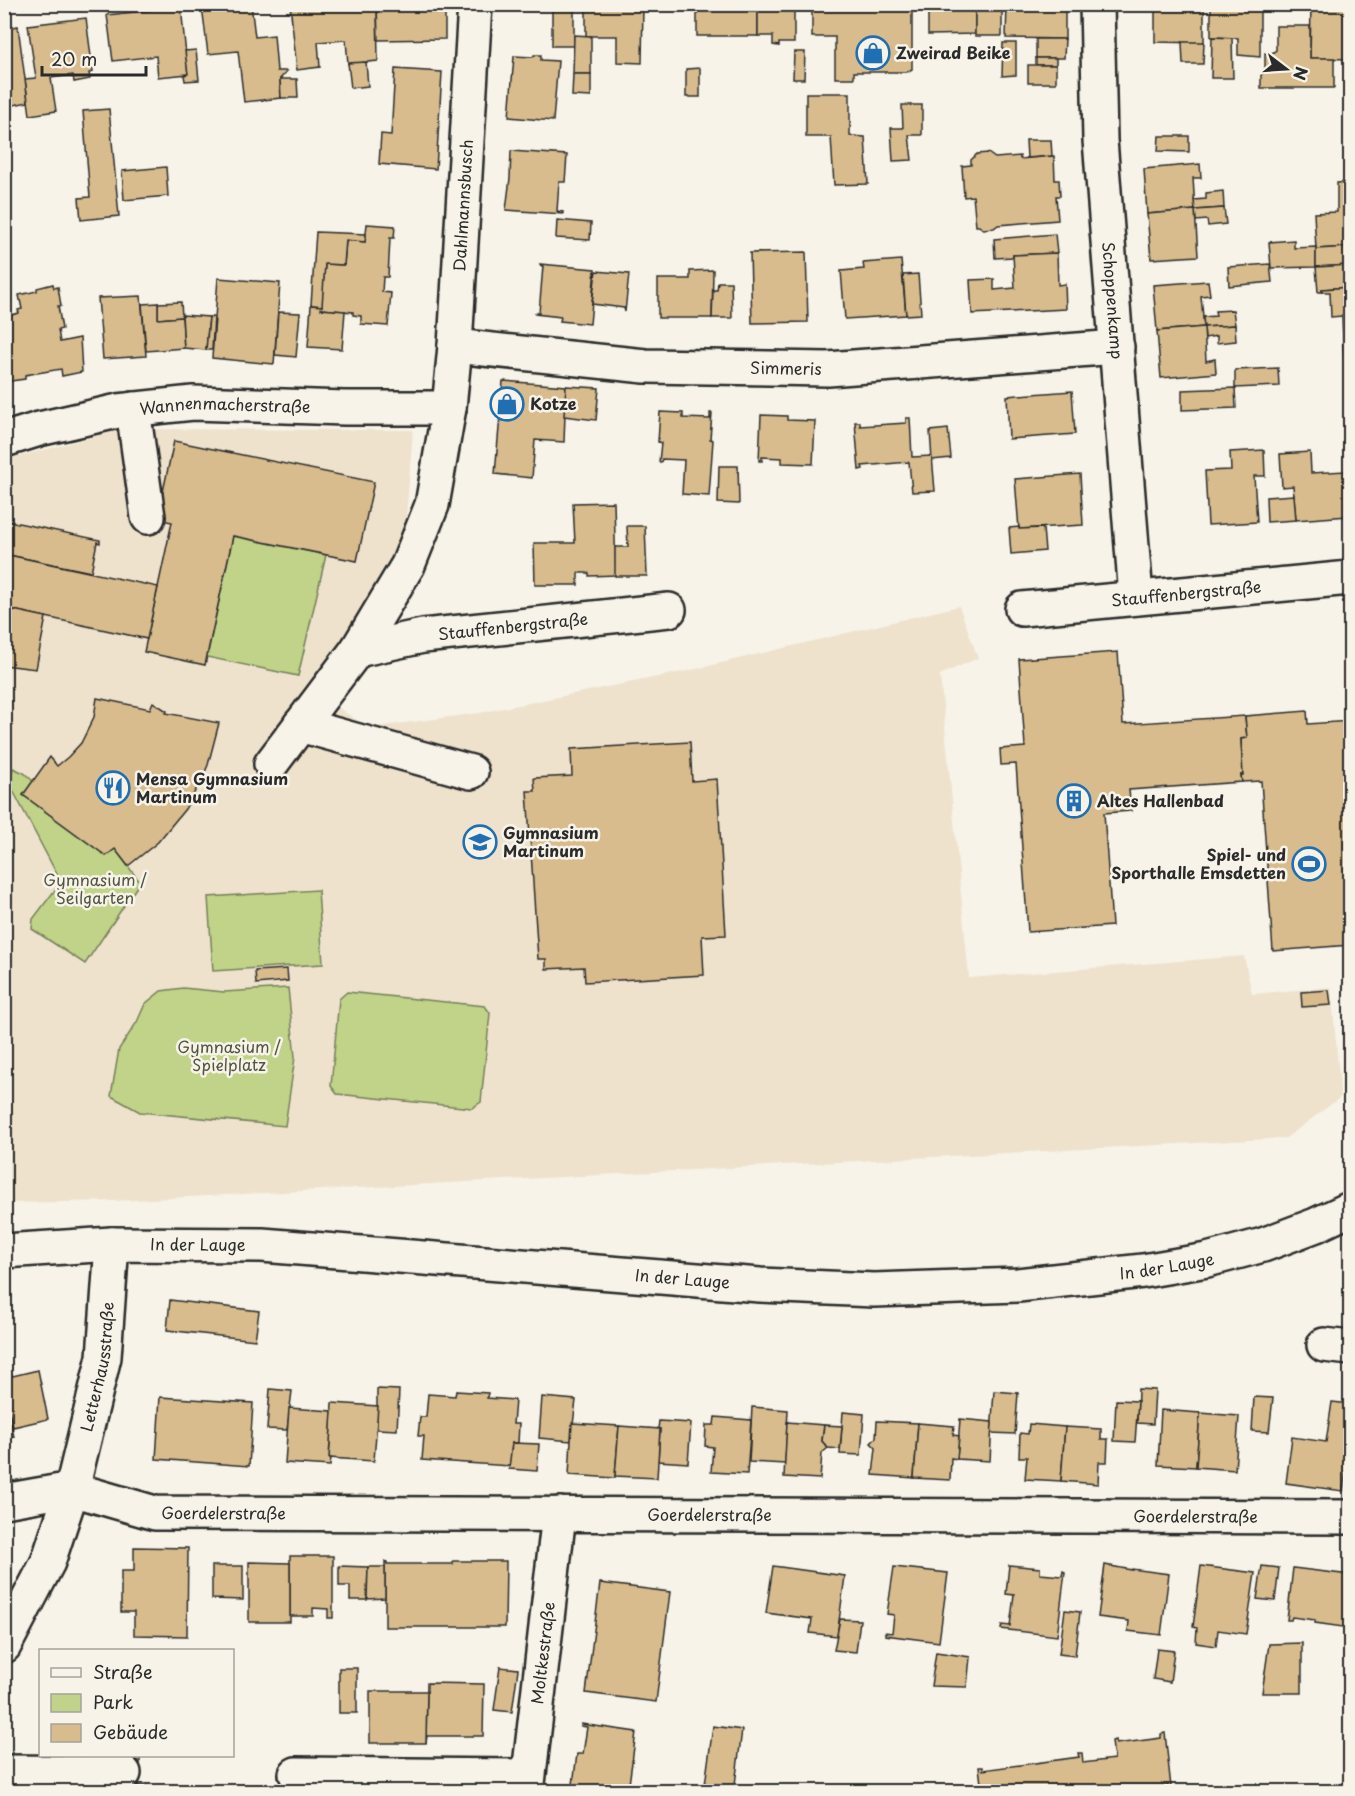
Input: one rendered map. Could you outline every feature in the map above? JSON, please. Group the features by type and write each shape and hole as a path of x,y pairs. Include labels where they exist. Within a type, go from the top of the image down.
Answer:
{"street":[{"name":"Dahlmannsbusch","path":"449,408 455,345 475,4"},
{"name":"Schoppenkamp","path":"1097,4 1100,140 1136,597"},
{"name":"Simmeris","path":"455,345 645,366 828,369 1117,347"},
{"name":"Wannenmacherstraße","path":"4,440 39,429 118,411 193,404 449,408"},
{"path":"271,764 357,650 408,565 432,505 449,408"},
{"path":"133,409 148,518"},
{"name":"Stauffenbergstraße","path":"1022,609 1350,578"},
{"name":"Stauffenbergstraße","path":"357,650 423,636 669,610"},
{"path":"300,726 471,772"},
{"name":"In der Lauge","path":"4,1251 112,1244 262,1245 760,1285 874,1290 1018,1285 1154,1269 1207,1260 1263,1245 1350,1209"},
{"name":"Letterhausstraße","path":"4,1646 48,1562 72,1489 104,1357 112,1244"},
{"path":"4,1501 72,1489"},
{"name":"Goerdelerstraße","path":"72,1489 155,1513 1350,1517"},
{"name":"Moltkestraße","path":"527,1784 559,1514"},
{"path":"4,1772 124,1773"},
{"path":"296,1774 527,1784"}],"shaded area":[{"name":"Gymnasium Martinum","path":"123,429 413,430 405,531 378,588 353,629 311,689 368,728 479,713 692,670 959,606 978,658 940,675 969,978 1244,956 1252,994 1331,987 1341,1097 1286,1138 115,1201 5,1203 5,460"}],"green space":[{"path":"233,536 326,555 298,676 207,657"},
{"name":"Gymnasium / Seilgarten","path":"13,768 24,773 33,781 23,795 115,849 140,882 85,964 32,929 33,919 61,882 9,783"},
{"path":"318,890 323,964 213,971 208,897"},
{"name":"Gymnasium / Spielplatz","path":"183,988 224,992 288,988 295,1057 285,1126 140,1112 111,1096 119,1049 137,1022 145,1004 161,991"},
{"path":"347,992 485,1006 490,1013 481,1102 472,1108 337,1094 331,1086 339,999"}],"building":[{"path":"251,4 255,37 274,35 277,71 287,71 280,79 281,98 244,102 238,51 208,54 202,6"},
{"path":"290,4 377,4 378,61 348,64 346,40 318,42 320,67 297,70"},
{"path":"377,4 445,4 445,39 378,40"},
{"path":"586,4 643,4 642,63 617,62 617,36 586,36"},
{"path":"697,4 758,4 758,36 697,36"},
{"path":"758,4 794,4 794,43 773,45 773,36 758,36"},
{"name":"Zweirad Beike","path":"812,4 912,4 912,69 907,72 854,72 854,78 835,78 835,37 812,37"},
{"path":"928,4 975,4 975,34 928,35"},
{"path":"975,4 1002,4 1002,36 975,36"},
{"path":"1007,4 1065,4 1065,39 1006,38"},
{"path":"1155,4 1204,4 1204,43 1155,42"},
{"path":"1211,4 1260,4 1260,57 1238,55 1238,38 1211,37"},
{"path":"1311,4 1350,4 1350,59 1310,58"},
{"path":"181,7 188,74 158,77 156,56 113,61 107,15"},
{"path":"552,9 574,9 574,46 552,46"},
{"path":"86,18 93,72 89,73 90,79 74,82 73,75 51,78 56,111 30,115 25,79 36,78 28,25"},
{"path":"18,26 28,102 4,107 4,29"},
{"path":"1276,26 1310,26 1310,58 1334,58 1334,88 1261,88 1261,75 1265,71 1265,53 1272,53 1276,50"},
{"path":"574,35 591,36 591,74 573,74"},
{"path":"1212,37 1232,38 1233,78 1211,78"},
{"path":"1036,39 1065,39 1064,58 1036,58"},
{"path":"1182,42 1204,42 1203,64 1183,64"},
{"path":"1003,43 1016,43 1016,75 1002,76"},
{"path":"196,50 199,80 185,81 184,75 188,74 185,51"},
{"path":"794,52 805,52 804,79 793,79"},
{"path":"541,55 541,60 558,61 553,121 509,117 514,56 533,57"},
{"path":"1036,58 1056,58 1056,65 1036,65"},
{"path":"366,62 368,86 351,88 348,63"},
{"path":"1028,65 1056,65 1056,83 1028,83"},
{"path":"700,68 700,97 686,97 686,69"},
{"path":"395,69 442,72 436,169 379,164 381,134 391,135"},
{"path":"573,74 591,74 591,97 572,96"},
{"path":"280,79 297,79 298,98 281,98"},
{"path":"806,93 850,93 850,136 865,137 868,184 834,185 831,137 806,137"},
{"path":"902,105 922,105 922,135 909,135 912,160 893,161 891,128 903,128"},
{"path":"109,109 119,216 81,220 79,198 90,197 83,111"},
{"path":"1159,136 1189,136 1189,152 1158,151"},
{"path":"1026,140 1051,140 1052,156 1027,158"},
{"path":"511,151 567,155 565,182 559,182 557,211 563,214 506,210"},
{"path":"988,153 995,158 1020,156 1020,159 1054,156 1055,180 1059,180 1060,196 1056,196 1058,220 998,225 994,228 983,229 976,226 973,196 964,197 962,166 971,165 971,160 977,154"},
{"path":"1200,164 1201,178 1193,178 1195,210 1147,214 1144,169"},
{"path":"166,167 168,196 124,200 122,171"},
{"path":"1350,182 1350,247 1316,249 1314,213 1337,212 1337,183"},
{"path":"1223,191 1224,208 1195,210 1194,200 1206,199 1206,193"},
{"path":"1224,208 1226,224 1208,226 1207,220 1196,221 1195,210"},
{"path":"1195,210 1198,256 1151,259 1147,214"},
{"path":"557,220 591,223 590,240 556,238"},
{"path":"367,224 395,226 394,238 390,238 388,277 383,277 382,292 391,293 388,326 361,324 361,316 353,315 353,312 321,309 325,264 344,265 346,240 365,242"},
{"path":"316,232 366,234 365,242 346,240 344,265 325,264 322,306 311,305"},
{"path":"1055,234 1057,253 995,258 994,239"},
{"path":"1294,240 1294,248 1316,247 1316,267 1271,268 1269,242"},
{"path":"1350,247 1350,265 1316,267 1316,249"},
{"path":"806,252 808,322 752,323 750,253"},
{"path":"1057,253 1058,285 1065,284 1066,309 972,314 970,280 994,279 994,290 1015,288 1013,255"},
{"path":"901,260 906,315 845,319 841,271 864,269 863,263"},
{"path":"540,264 595,269 590,324 560,321 561,317 535,314 539,313 543,266"},
{"path":"1270,264 1272,282 1229,286 1228,267"},
{"path":"1350,265 1350,287 1322,289 1322,292 1318,292 1316,267"},
{"path":"713,270 712,318 658,318 658,279 690,279 690,271"},
{"path":"596,271 629,274 625,312 624,308 592,304"},
{"path":"918,274 921,314 906,315 903,275"},
{"path":"218,278 280,283 274,364 212,358"},
{"path":"1208,281 1210,295 1201,296 1204,327 1157,331 1153,285"},
{"path":"718,282 731,282 732,318 712,318 713,290 717,290"},
{"path":"53,284 54,288 58,287 61,306 58,306 62,329 58,330 60,342 80,338 82,372 62,376 61,369 25,375 25,379 4,382 4,317 19,313 18,310 22,309 19,295"},
{"path":"1350,287 1350,360 1344,360 1342,316 1331,317 1330,292 1322,292 1322,289"},
{"path":"141,296 146,356 103,359 98,298"},
{"path":"181,302 182,317 158,319 158,303"},
{"path":"158,303 158,319 182,317 184,348 146,351 142,304"},
{"path":"311,305 322,306 321,309 345,311 342,349 308,347"},
{"path":"1233,310 1235,325 1204,327 1203,317 1216,316 1215,311"},
{"path":"278,312 300,313 296,357 275,355"},
{"path":"182,315 209,317 206,350 184,348"},
{"path":"209,317 214,317 212,350 206,350"},
{"path":"1235,325 1236,341 1217,343 1217,336 1205,338 1204,327"},
{"path":"1204,327 1206,361 1215,359 1216,373 1161,378 1157,331"},
{"path":"1278,368 1279,386 1235,388 1235,370"},
{"path":"503,381 566,386 564,442 535,440 532,478 495,474"},
{"path":"566,386 599,388 596,420 564,416"},
{"path":"1235,388 1236,408 1182,410 1182,390"},
{"path":"1072,391 1075,434 1009,439 1007,396"},
{"path":"660,412 683,413 683,418 710,419 710,413 712,413 710,439 713,440 709,496 682,494 684,460 662,459 659,462"},
{"path":"761,415 787,416 787,420 815,421 813,464 782,463 782,458 762,457 762,461 759,461"},
{"path":"906,418 910,418 912,457 932,456 935,491 912,492 909,462 862,466 863,469 859,470 855,422 860,422 860,426 906,423"},
{"path":"948,429 951,458 932,460 930,431"},
{"path":"174,441 374,482 357,561 233,536 205,665 144,652 172,522 157,519"},
{"path":"1264,450 1265,476 1254,476 1257,522 1208,525 1205,471 1231,470 1230,452"},
{"path":"1310,452 1311,473 1346,471 1348,516 1296,520 1293,486 1282,487 1280,454"},
{"path":"719,466 738,466 739,504 718,503"},
{"path":"1080,474 1083,525 1019,529 1015,479"},
{"path":"1294,495 1296,520 1267,522 1266,497"},
{"path":"614,502 616,575 589,576 589,573 578,573 578,585 535,585 534,543 575,543 573,503"},
{"path":"4,520 100,540 100,543 97,542 91,572 4,554"},
{"path":"627,526 645,526 647,576 615,576 615,547 628,547"},
{"path":"1019,527 1019,529 1043,528 1045,551 1011,554 1009,528"},
{"path":"4,554 158,587 147,639 4,608"},
{"path":"4,608 46,617 36,669 4,665"},
{"name":"Altes Hallenbad","path":"1118,652 1123,724 1245,716 1247,738 1241,739 1242,782 1129,790 1131,811 1104,813 1112,926 1028,932 1016,764 1001,765 1000,749 1025,747 1019,659"},
{"name":"Mensa Gymnasium Martinum","path":"97,698 150,709 153,702 167,711 166,713 219,723 208,765 185,809 158,842 128,866 115,849 106,856 23,795 50,757 57,766 81,743 94,717"},
{"name":"Spiel- und Sporthalle Emsdetten","path":"1307,711 1308,724 1350,721 1350,945 1273,951 1261,781 1242,782 1241,739 1247,738 1245,716"},
{"path":"690,742 692,781 717,779 726,935 702,936 704,975 585,982 584,967 546,969 546,959 538,959 527,791 535,791 534,778 572,776 571,749"},
{"path":"287,969 288,981 256,984 255,971"},
{"path":"1329,990 1331,1005 1302,1007 1301,992"},
{"path":"170,1300 259,1311 255,1340 167,1330"},
{"path":"38,1370 48,1419 13,1427 4,1389 4,1378"},
{"path":"4,1389 14,1437 4,1439"},
{"path":"270,1389 292,1391 287,1430 267,1429"},
{"path":"377,1389 399,1390 397,1430 377,1429"},
{"path":"1138,1389 1155,1390 1153,1424 1137,1423"},
{"path":"456,1391 488,1393 487,1398 515,1400 513,1424 519,1424 518,1443 512,1443 510,1466 422,1460 424,1436 418,1436 420,1417 426,1417 428,1394 455,1396"},
{"path":"994,1391 1018,1393 1015,1434 991,1433"},
{"path":"160,1397 253,1403 249,1466 156,1459"},
{"path":"542,1397 576,1400 571,1441 539,1438"},
{"path":"1254,1397 1273,1398 1269,1432 1252,1431"},
{"path":"1116,1400 1138,1401 1135,1442 1114,1441"},
{"path":"1332,1402 1350,1404 1350,1463 1347,1462 1343,1491 1286,1483 1292,1437 1326,1442"},
{"path":"332,1403 378,1406 374,1461 329,1458"},
{"path":"752,1407 788,1410 785,1464 749,1462"},
{"path":"289,1408 332,1411 330,1466 285,1463"},
{"path":"1161,1410 1200,1413 1196,1467 1158,1465"},
{"path":"843,1412 864,1414 861,1455 840,1454"},
{"path":"1200,1413 1239,1416 1235,1470 1196,1467"},
{"path":"715,1417 751,1420 747,1474 711,1472 713,1447 705,1446 706,1425 714,1425"},
{"path":"960,1419 992,1422 990,1461 957,1459"},
{"path":"659,1421 691,1423 688,1463 658,1461"},
{"path":"877,1421 918,1423 914,1478 873,1475 876,1448 871,1443 876,1438"},
{"path":"787,1422 824,1425 822,1441 828,1448 822,1453 820,1479 784,1477"},
{"path":"572,1423 619,1426 615,1478 569,1475"},
{"path":"918,1423 954,1426 953,1435 959,1436 957,1459 951,1458 950,1480 914,1478"},
{"path":"1029,1424 1065,1427 1061,1481 1025,1479 1027,1457 1019,1457 1020,1433 1028,1434"},
{"path":"824,1425 842,1426 840,1449 828,1448 822,1441"},
{"path":"619,1426 660,1429 657,1478 615,1476"},
{"path":"1065,1427 1101,1429 1101,1439 1108,1439 1107,1462 1099,1462 1098,1484 1061,1481"},
{"path":"512,1443 539,1444 537,1471 509,1469"},
{"path":"134,1547 188,1548 187,1636 134,1635 134,1612 121,1612 121,1571 134,1571"},
{"path":"290,1556 333,1556 333,1618 328,1618 328,1609 313,1608 313,1616 290,1616"},
{"path":"385,1561 387,1564 453,1564 453,1561 506,1561 505,1627 385,1627"},
{"path":"249,1562 290,1563 290,1622 249,1622"},
{"path":"1009,1565 1040,1568 1040,1574 1062,1576 1063,1571 1065,1572 1057,1636 1001,1629 1002,1625 1010,1626 1014,1595 1006,1594"},
{"path":"1105,1565 1169,1574 1161,1635 1128,1631 1129,1621 1098,1617"},
{"path":"212,1566 243,1566 243,1600 212,1599"},
{"path":"339,1566 368,1567 367,1600 350,1600 350,1586 339,1586"},
{"path":"773,1566 845,1576 837,1636 810,1633 812,1619 766,1613"},
{"path":"1201,1566 1255,1573 1246,1634 1218,1630 1216,1646 1196,1643 1197,1628 1193,1627"},
{"path":"1262,1566 1279,1568 1275,1601 1257,1599"},
{"path":"368,1567 385,1567 385,1598 367,1599"},
{"path":"894,1567 948,1573 939,1642 885,1635 885,1632 892,1633 894,1615 887,1614"},
{"path":"1293,1568 1350,1575 1350,1628 1292,1617 1291,1620 1287,1620"},
{"path":"600,1583 670,1592 656,1702 586,1693"},
{"path":"1065,1610 1080,1612 1075,1656 1059,1654"},
{"path":"840,1619 860,1620 856,1652 834,1650"},
{"path":"1302,1643 1302,1693 1262,1693 1269,1644"},
{"path":"1157,1649 1174,1651 1170,1682 1153,1679"},
{"path":"936,1652 970,1657 967,1687 931,1686"},
{"path":"500,1667 518,1669 512,1712 494,1710"},
{"path":"339,1668 357,1668 357,1713 339,1713"},
{"path":"427,1683 484,1684 483,1736 427,1736 426,1743"},
{"path":"370,1691 427,1691 426,1743 370,1743"},
{"path":"581,1724 636,1732 628,1792 572,1792 577,1754 583,1754 587,1727"},
{"path":"713,1726 742,1730 734,1792 704,1792"},
{"path":"1165,1733 1171,1787 1168,1788 1168,1785 1118,1792 1117,1785 1088,1789 1088,1792 982,1792 979,1767 983,1767 983,1770 1079,1757 1078,1753 1082,1753 1083,1763 1114,1759 1112,1741 1115,1740 1116,1744 1161,1738 1161,1734"},
{"path":"1350,1750 1350,1792 1343,1792"},
{"path":"100,1757 140,1757 140,1764 100,1764"},
{"path":"24,1785 81,1785 81,1792 24,1792"},
{"path":"120,1785 148,1786 148,1792 120,1792"}],"place":[{"name":"Zweirad Beike","path":"873,53"},
{"name":"Kotze","path":"507,404"},
{"name":"Mensa Gymnasium Martinum","path":"113,788"},
{"name":"Altes Hallenbad","path":"1074,801"},
{"name":"Gymnasium Martinum","path":"480,842"},
{"name":"Spiel- und Sporthalle Emsdetten","path":"1309,864"}]}
